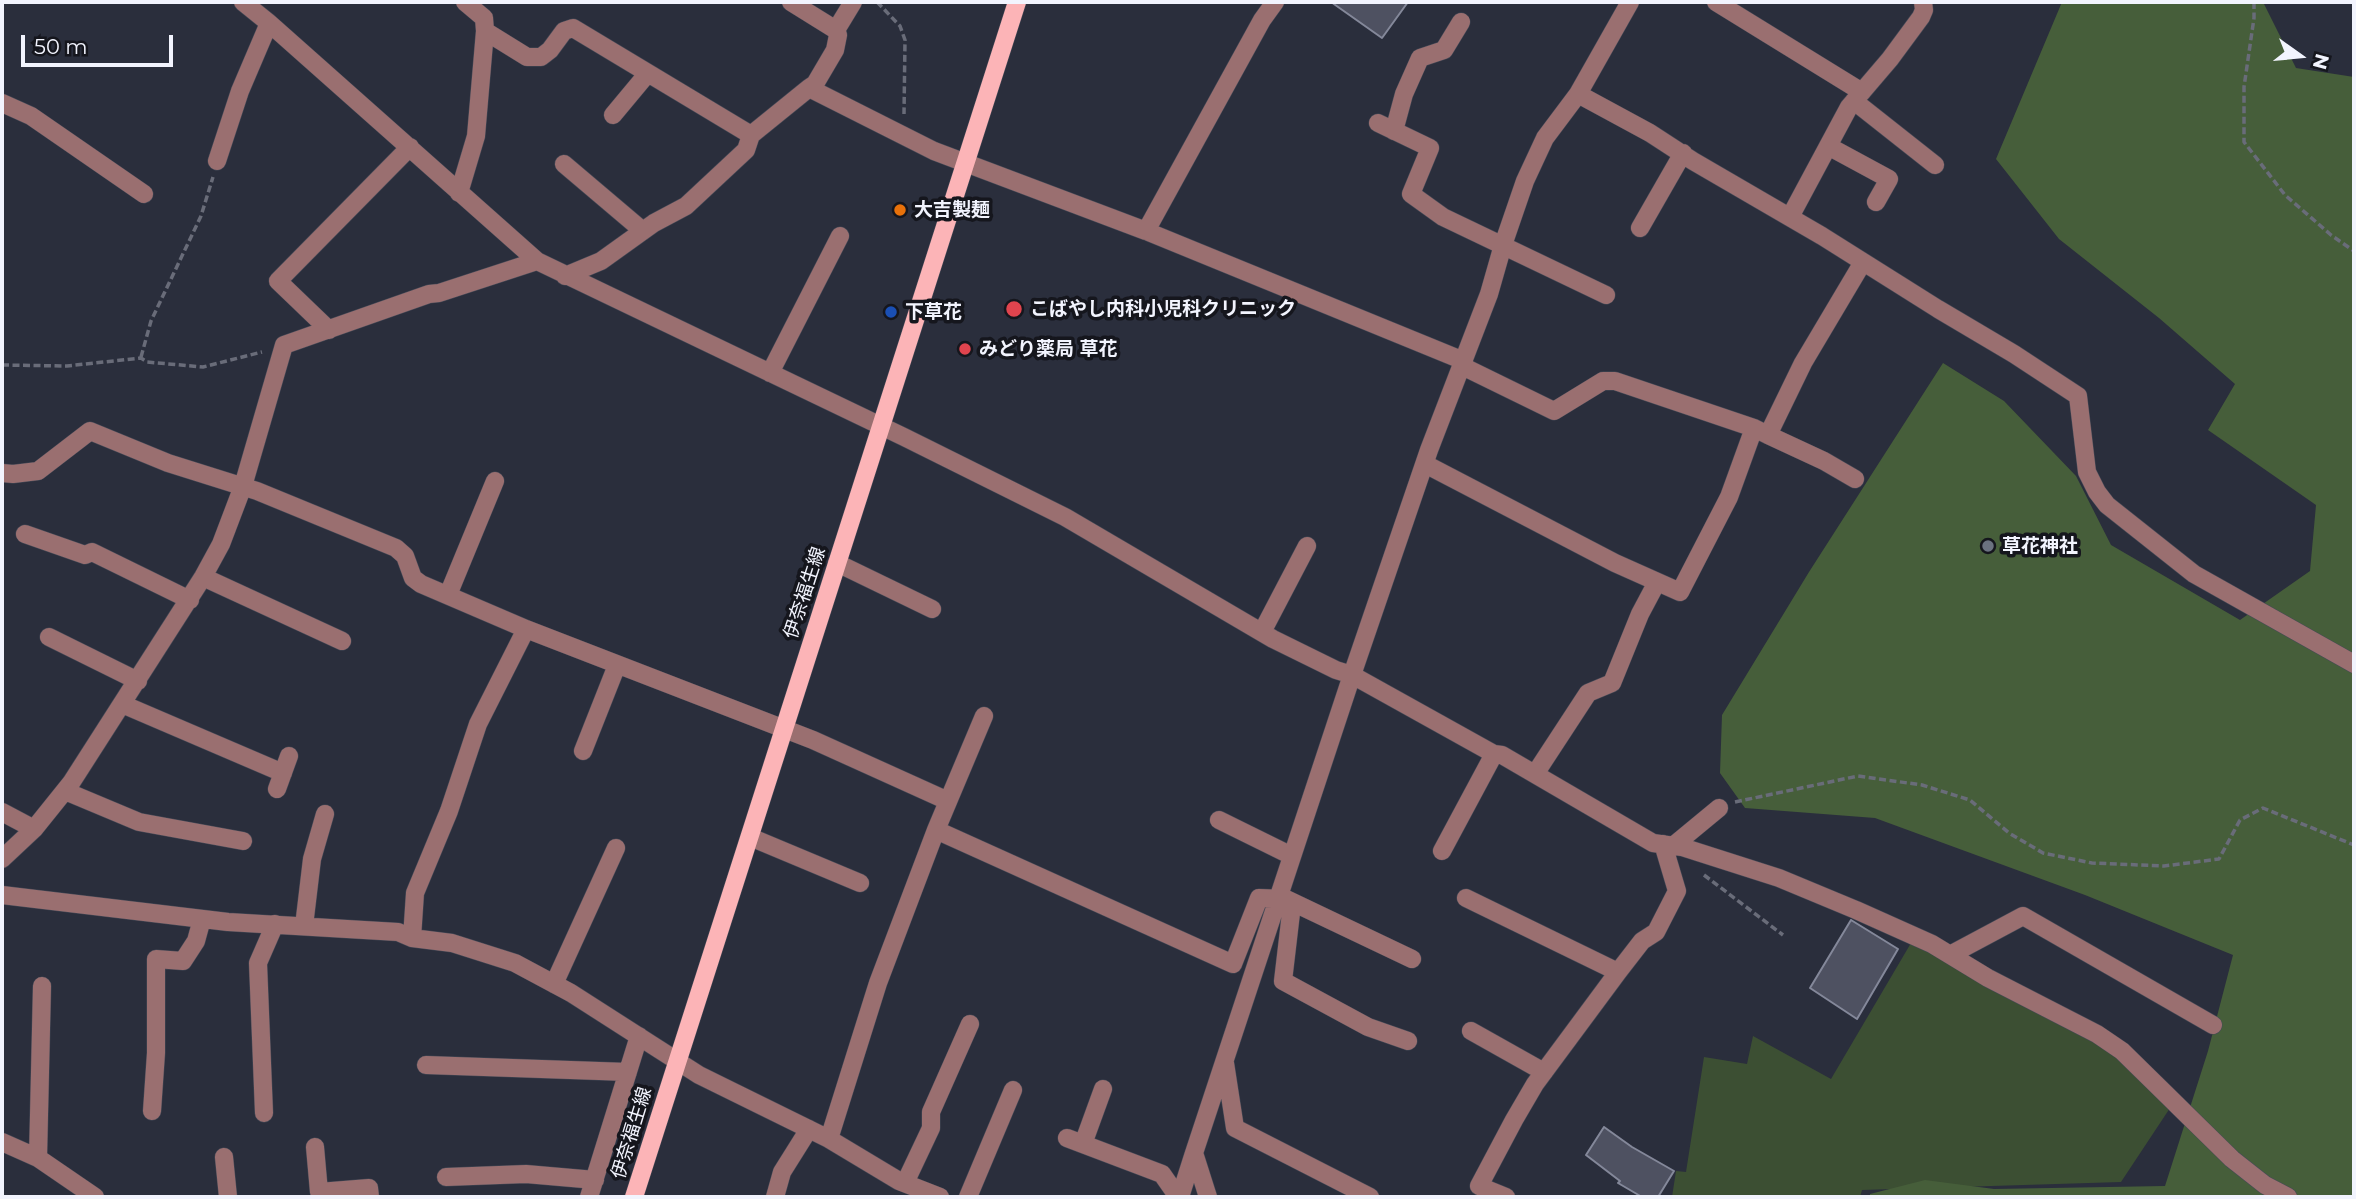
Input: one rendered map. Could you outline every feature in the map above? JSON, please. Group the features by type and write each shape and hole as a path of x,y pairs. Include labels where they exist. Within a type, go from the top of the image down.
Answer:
{"main road":[{"name":"伊奈福生線","path":"639,1193 677,1061 1017,2"}],"street":[{"path":"243,2 537,261 883,426 1065,517 1262,632 1336,670 1352,675 1494,754 1502,755 1654,843 1682,847 1779,878 1856,910 1950,955 1988,978 2097,1034 2122,1051 2232,1159 2265,1185 2288,1197"},
{"path":"459,193 476,136 478,83 485,31 484,18 465,2"},
{"path":"565,276 601,261 654,223 686,206 746,150 751,135 815,84 835,50 838,35 836,30 791,2"},
{"path":"836,30 853,2"},
{"path":"1146,231 1262,20 1275,2"},
{"path":"1179,1197 1352,675 1425,464 1489,294 1525,181 1545,138 1578,93 1630,2"},
{"path":"1716,2 1858,97 1936,165"},
{"path":"1790,217 1858,97 1921,18 1923,2"},
{"path":"1461,22 1444,50 1420,58 1386,127 1430,148 1411,194 1443,217 1606,295"},
{"path":"217,161 240,91 269,23"},
{"path":"485,31 527,57 541,57 550,50 564,31 573,29 751,135"},
{"path":"613,115 648,73"},
{"path":"809,88 904,137 965,163 1146,231 1463,363 1554,411 1603,381 1615,381 1761,432 1824,461 1855,479"},
{"path":"1578,93 1790,217 2078,396 2087,471 2096,492 2107,505 2193,574 2354,663"},
{"path":"2,103 31,116 144,194"},
{"path":"1828,146 1889,179 1876,202"},
{"path":"329,330 278,281 410,148"},
{"path":"1640,228 1684,153"},
{"path":"564,164 643,231"},
{"path":"770,373 840,236"},
{"path":"2,859 34,829 65,791 203,577 221,544 243,486 284,345 429,294 537,261"},
{"path":"1425,464 1615,563 1680,592 1761,432 1863,262"},
{"path":"2,473 38,471 90,430 168,463 243,486 396,548 405,556 414,578 421,584 526,629 784,730 948,800"},
{"path":"447,595 495,481"},
{"path":"25,534 85,555 92,552 190,600"},
{"path":"1262,632 1307,546"},
{"path":"837,564 932,609"},
{"path":"203,577 342,641"},
{"path":"1535,774 1588,693 1612,683 1640,614 1657,582"},
{"path":"412,938 415,893 449,811 478,724 526,629"},
{"path":"49,637 138,681"},
{"path":"583,751 617,665"},
{"path":"122,704 283,773"},
{"path":"829,1139 878,983 936,830 984,716"},
{"path":"1442,851 1494,754"},
{"path":"65,791 139,822 243,841"},
{"path":"1668,845 1719,808"},
{"path":"2,812 34,829"},
{"path":"304,926 312,859 325,814"},
{"path":"1219,820 1292,856"},
{"path":"936,830 1233,964 1259,898 1286,899 1412,959"},
{"path":"750,837 860,883"},
{"path":"1506,1197 1474,1192 1514,1119 1544,1072 1642,941 1656,932 1677,891 1668,845"},
{"path":"554,984 616,848"},
{"path":"2,895 202,919 398,932 412,938 452,943 515,963 554,984 677,1061 829,1139 905,1183 940,1197"},
{"path":"1466,898 1618,972"},
{"path":"1277,899 1290,913 1283,981 1368,1027 1408,1041"},
{"path":"1950,955 2023,916 2213,1025"},
{"path":"152,1111 156,1054 156,959 183,961 195,941 202,919"},
{"path":"264,1113 258,963 275,925"},
{"path":"38,1158 42,986"},
{"path":"905,1183 931,1128 931,1112 970,1024"},
{"path":"1471,1031 1544,1072"},
{"path":"446,1177 526,1174 592,1189 639,1036"},
{"path":"1224,1058 1235,1128 1370,1197"},
{"path":"426,1065 628,1072"},
{"path":"1103,1089 1075,1141 1162,1174 1179,1197"},
{"path":"968,1197 1013,1090"},
{"path":"775,1197 782,1172 809,1129"},
{"path":"2,1142 38,1158 95,1197"},
{"path":"315,1147 319,1192 369,1188 370,1197"},
{"path":"1194,1153 1208,1197"},
{"path":"224,1157 228,1197"}],"path":[{"path":"877,2 900,26 905,40 904,137"},
{"path":"2254,2 2244,87 2244,142 2286,195 2331,235 2354,251"},
{"path":"141,358 151,321 201,216 217,161"},
{"path":"2,365 67,366 141,358 147,362 203,367 246,358 284,345"},
{"path":"1719,808 1758,796 1858,776 1922,785 1970,800 2009,833 2043,853 2092,863 2164,866 2219,859 2240,820 2263,808 2354,845"},
{"path":"1695,868 1783,935"}],"green space":[{"path":"2062,2 2263,2 2296,68 2354,77 2354,1197 1870,1197 1870,1194 1925,1180 1994,1189 2165,1186 2208,1051 2233,955 2085,895 1875,818 1745,808 1720,773 1722,715 1809,572 1943,363 2004,401 2076,476 2111,545 2240,620 2310,571 2316,505 2208,430 2235,384 2159,318 2059,239 1996,159"},
{"path":"1911,943 2094,1040 2120,1058 2170,1108 2121,1182 1862,1190 1860,1197 1672,1197 1676,1171 1686,1172 1704,1057 1747,1064 1753,1036 1831,1079"}],"building":[{"path":"1331,2 1408,2 1382,38"},
{"path":"1851,920 1898,949 1857,1019 1810,988"},
{"path":"1604,1127 1674,1171 1658,1197 1642,1197 1618,1183 1620,1181 1586,1155"}],"place":[{"name":"大吉製麺","path":"900,210"},
{"name":"こばやし内科小児科クリニック","path":"1014,309"},
{"name":"下草花","path":"891,312"},
{"name":"みどり薬局 草花","path":"965,349"},
{"name":"草花神社","path":"1988,546"}]}
